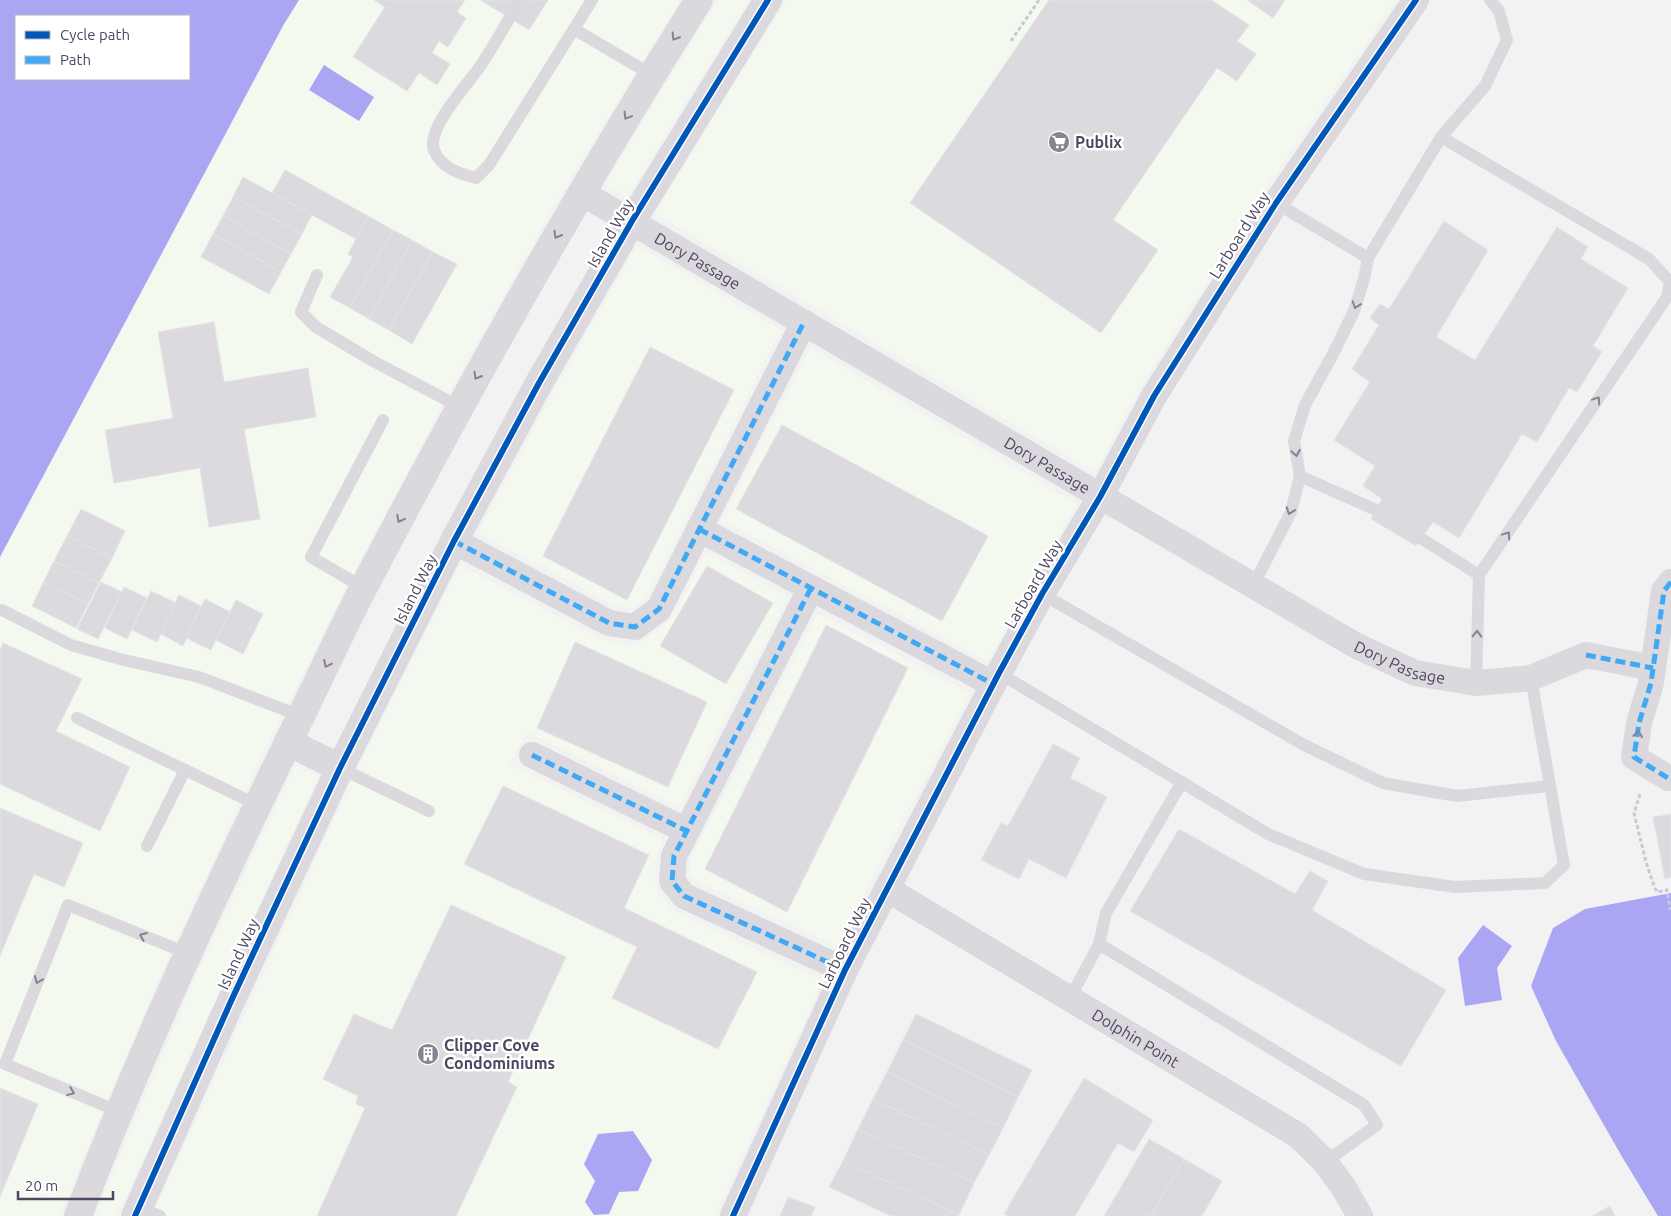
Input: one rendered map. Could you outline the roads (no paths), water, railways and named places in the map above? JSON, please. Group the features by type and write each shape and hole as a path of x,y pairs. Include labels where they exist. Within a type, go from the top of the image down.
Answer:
{"street":[{"path":"78,1216 100,1157 189,954 288,742 364,588 460,407 582,193 652,74 699,0"},
{"name":"Island Way","path":"144,1213 232,999 340,768 454,541 539,383 632,221 768,0"},
{"name":"Larboard Way","path":"733,1216 845,970 1042,594 1100,497 1154,396 1276,203 1416,0"},
{"name":"Dory Passage","path":"582,193 1355,646 1415,673 1476,683 1531,678 1586,655 1653,668"},
{"path":"454,541 609,623 635,627 659,609 804,322"},
{"path":"699,529 811,588 996,679"},
{"path":"1671,582 1664,591 1651,683 1639,723 1634,757 1671,778"},
{"path":"811,588 674,856 672,880 684,896 845,970"},
{"path":"288,742 340,768"},
{"path":"532,755 687,831"},
{"name":"Dolphin Point","path":"887,889 1299,1136 1325,1162 1344,1188 1360,1216"}],"lane":[{"path":"520,0 480,67 449,106 434,134 433,149 442,162 456,173 476,178 489,165 592,0"},
{"path":"1253,586 1291,512 1300,476 1294,441 1305,405 1354,311 1368,258 1441,138 1485,86 1507,40 1499,12 1490,0"},
{"path":"574,29 652,74"},
{"path":"1441,138 1649,260 1670,282 1667,297 1480,575 1476,683"},
{"path":"1276,203 1368,258"},
{"path":"317,275 301,312 316,327 373,361 460,407"},
{"path":"364,588 311,557 383,420"},
{"path":"1300,476 1376,510"},
{"path":"1422,539 1480,575"},
{"path":"1042,594 1304,745 1383,783 1457,796 1550,786"},
{"path":"2,610 71,645 120,660 199,677 301,716"},
{"path":"996,679 1182,782 1268,834 1364,874 1455,887 1544,883 1564,866 1531,678"},
{"path":"78,718 258,806"},
{"path":"340,768 429,811"},
{"path":"147,846 185,770"},
{"path":"1070,998 1099,944 1106,913 1182,782"},
{"path":"120,1112 4,1064 68,905 189,954"},
{"path":"1099,944 1364,1105 1377,1124 1325,1162"}],"place":[{"name":"Publix","path":"1059,142"},
{"name":"Clipper Cove Condominiums","path":"428,1054"}]}
